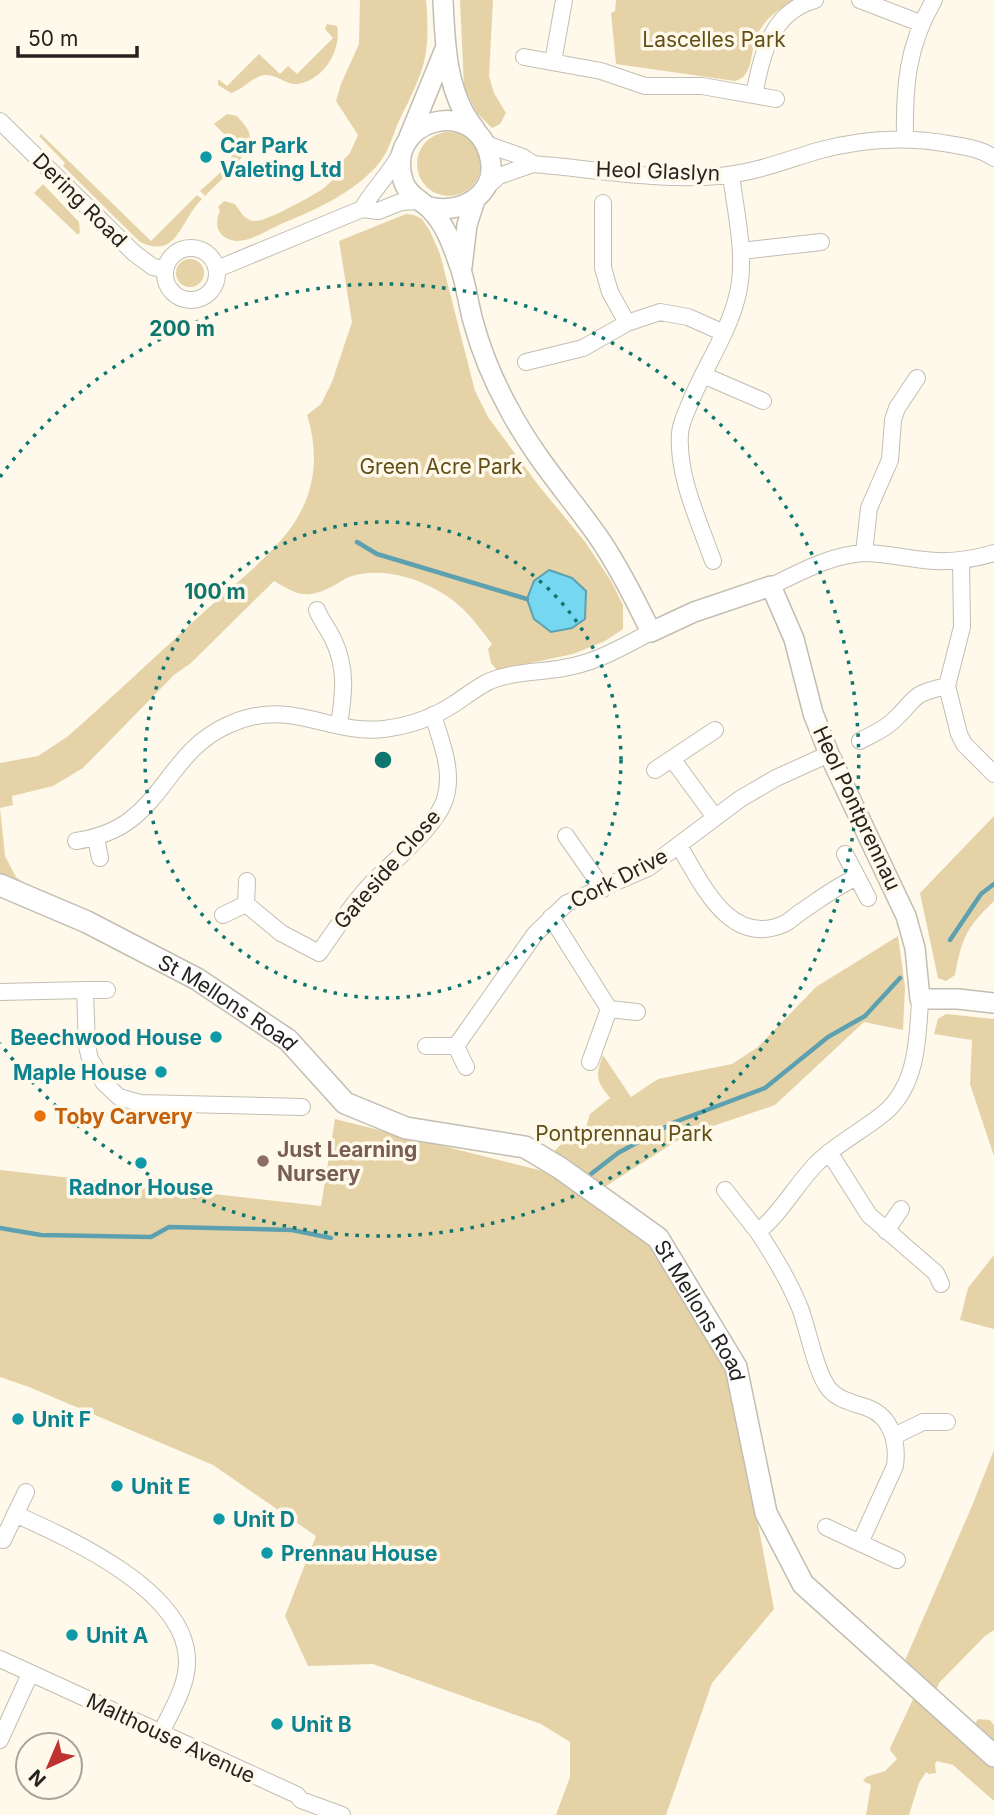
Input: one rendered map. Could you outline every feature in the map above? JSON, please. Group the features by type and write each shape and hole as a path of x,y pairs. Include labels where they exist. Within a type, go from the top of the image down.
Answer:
{"main road":[{"name":"St Mellons Road","path":"0,885 87,922 197,979 288,1040 345,1103 405,1128 525,1147 560,1168 658,1238 736,1367 766,1513 803,1584 994,1756"}],"street":[{"path":"443,0 445,49 455,94 465,117 482,138 491,161 490,175 467,225 461,270"},
{"path":"553,62 564,0"},
{"path":"754,95 769,35 794,9 814,0"},
{"path":"860,0 920,23"},
{"path":"905,139 905,87 913,46 920,23 934,0"},
{"path":"362,209 371,193 394,167 445,49"},
{"path":"524,57 601,71 645,86 702,86 776,99"},
{"name":"Dering Road","path":"0,121 134,253 153,267 165,269"},
{"path":"482,138 460,122 433,121 421,127 405,144 400,161 404,182 447,232 461,270 477,337 508,408 540,461 617,565 651,632"},
{"name":"Heol Glaslyn","path":"482,138 533,164 676,176 731,174 767,168 856,143 905,139 971,148 994,158"},
{"name":"Heol Glaslyn","path":"480,194 499,176 533,164"},
{"path":"713,561 686,484 680,435 703,375 724,333 741,282 741,251 731,174"},
{"path":"217,269 362,209 378,211 401,202 424,204 441,210 457,209 480,194"},
{"path":"603,202 603,268 610,292 627,323"},
{"path":"741,251 821,242"},
{"path":"191,248 207,253 217,269 214,286 209,293 195,299 186,299 171,290 166,282 165,269 168,260 191,248"},
{"path":"526,362 583,348 627,323 660,312 674,313 724,333"},
{"path":"703,375 763,401"},
{"path":"864,553 869,508 890,460 893,420 897,408 917,378"},
{"path":"76,841 96,838 128,822 140,812 191,750 227,726 258,715 293,714 339,724 383,729 433,715 490,681 514,674 585,663 610,654 694,612 771,586 838,557 864,553 923,560 961,561 994,553"},
{"path":"961,561 962,627 947,686 964,744 994,774"},
{"name":"Heol Pontprennau","path":"771,586 794,639 813,713 829,754 903,907 915,948 920,999"},
{"path":"317,610 320,620 332,636 343,665 345,680 339,724"},
{"path":"860,741 891,723 913,696 922,691 947,686"},
{"name":"Gateside Close","path":"319,953 352,906 416,840 438,814 445,801 448,768 433,715"},
{"path":"656,770 715,730"},
{"name":"Cork Drive","path":"456,1046 535,934 568,903 648,867 679,846 714,816 759,787 829,754"},
{"path":"673,760 714,816"},
{"path":"566,836 603,889"},
{"path":"96,838 100,858"},
{"path":"679,846 716,906 740,926 761,928 784,924 841,884 857,877"},
{"path":"845,854 868,898"},
{"path":"246,904 247,880"},
{"path":"246,904 281,933 319,953 317,970"},
{"path":"223,915 246,904"},
{"path":"551,917 609,1009"},
{"path":"86,990 87,1046 90,1059 104,1083 119,1097 148,1103 302,1107"},
{"path":"0,992 107,990"},
{"path":"758,1232 829,1152 886,1112 906,1086 916,1048 920,999 994,1003"},
{"path":"609,1009 637,1012"},
{"path":"590,1062 609,1009"},
{"path":"426,1046 456,1046 466,1067"},
{"path":"829,1152 862,1208 936,1273 941,1284"},
{"path":"725,1190 758,1232 793,1293 822,1376 830,1389 843,1399 877,1413 894,1436 895,1466 860,1543"},
{"path":"886,1231 901,1209"},
{"path":"894,1436 923,1422 947,1422"},
{"path":"3,1540 26,1492"},
{"path":"15,1514 72,1540 102,1558 139,1585 174,1618 184,1637 187,1664 184,1680 161,1733"},
{"path":"826,1527 897,1560"},
{"name":"Malthouse Avenue","path":"0,1659 297,1795 301,1800 342,1815"},
{"path":"0,1740 30,1674"}],"green space":[{"path":"360,0 426,0 427,35 424,61 385,154 363,179 330,202 250,239 237,241 226,238 217,224 220,211 218,207 224,201 235,204 248,219 261,220 290,208 327,186 344,168 340,163 350,153 358,135 336,101 359,44"},
{"path":"460,0 493,0 489,76 494,93 506,113 500,124 492,128 477,113 464,87"},
{"name":"Lascelles Park","path":"616,0 796,0 774,14 762,27 755,40 746,74 735,81 616,64 611,13 615,11"},
{"path":"327,24 337,26 334,54 323,70 307,82 293,84 265,75 231,93 218,85 218,79 227,86 259,54 280,74 288,66 297,74 333,38 325,29"},
{"path":"227,114 237,116 248,130 250,140 238,162 205,196 200,191 218,175 232,154 230,141 214,124"},
{"path":"443,132 455,132 472,141 479,152 479,176 472,187 455,196 443,196 431,191 422,182 417,170 417,158 422,146 431,137"},
{"path":"41,134 151,241 197,195 202,199 171,242 163,246 153,246 140,242 63,166 65,163 39,136"},
{"path":"43,184 79,222 78,235 34,193"},
{"name":"Green Acre Park","path":"406,214 422,219 440,254 475,391 488,417 539,486 586,543 611,581 623,605 623,629 605,641 573,654 497,670 491,663 488,649 492,644 469,615 454,601 413,579 367,573 349,577 324,590 309,594 290,590 274,581 191,663 174,675 83,768 53,786 12,796 13,805 0,808 0,763 38,756 67,737 259,563 284,537 302,509 311,486 314,450 307,415 321,404 332,382 352,322 339,241"},
{"path":"190,259 200,263 204,273 200,283 190,287 180,283 176,273 180,263"},
{"path":"0,808 5,856 16,877 51,903 0,880"},
{"path":"994,816 994,901 967,934 955,975 946,981 938,978 920,893"},
{"name":"Pontprennau Park","path":"898,936 905,987 903,1030 864,1022 775,1105 686,1135 603,1188 551,1155 562,1143 568,1143 586,1127 590,1114 610,1098 598,1078 603,1055 631,1097 658,1079 732,1064 758,1047 816,987"},
{"path":"946,1014 994,1019 994,1156 970,1084 972,1040 934,1034 938,1019"},
{"path":"335,1119 551,1173 650,1243 729,1369 774,1609 712,1683 666,1815 556,1815 570,1777 570,1742 541,1724 373,1664 308,1666 285,1616 316,1536 213,1465 0,1377 0,1170 321,1206"},
{"path":"994,1255 994,1329 960,1320 968,1288"},
{"path":"994,1450 994,1630 939,1683 933,1699 903,1665"},
{"path":"916,1693 974,1725 978,1719 990,1720 994,1725 994,1801 953,1765 937,1761 936,1773 926,1772 919,1783 909,1815 866,1815 871,1785 863,1781 866,1777 885,1771 897,1759 890,1750 891,1746"}],"water":[{"path":"549,570 572,578 586,591 585,619 572,628 551,632 534,619 527,599 534,581"}],"waterway":[{"path":"357,542 377,554 527,599"},
{"path":"950,940 981,894 994,884"},
{"path":"591,1174 618,1153 675,1122 765,1088 828,1037 865,1016 900,978"},
{"path":"0,1228 41,1235 151,1237 169,1227 292,1230 331,1238"}],"place":[{"name":"Car Park Valeting Ltd","path":"206,157"},
{"name":"Beechwood House","path":"216,1037"},
{"name":"Maple House","path":"161,1072"},
{"name":"Toby Carvery","path":"40,1116"},
{"name":"Just Learning Nursery","path":"263,1161"},
{"name":"Radnor House","path":"141,1163"},
{"name":"Unit F","path":"18,1419"},
{"name":"Unit E","path":"117,1486"},
{"name":"Unit D","path":"219,1519"},
{"name":"Prennau House","path":"267,1553"},
{"name":"Unit A","path":"72,1635"},
{"name":"Unit B","path":"277,1724"}]}
